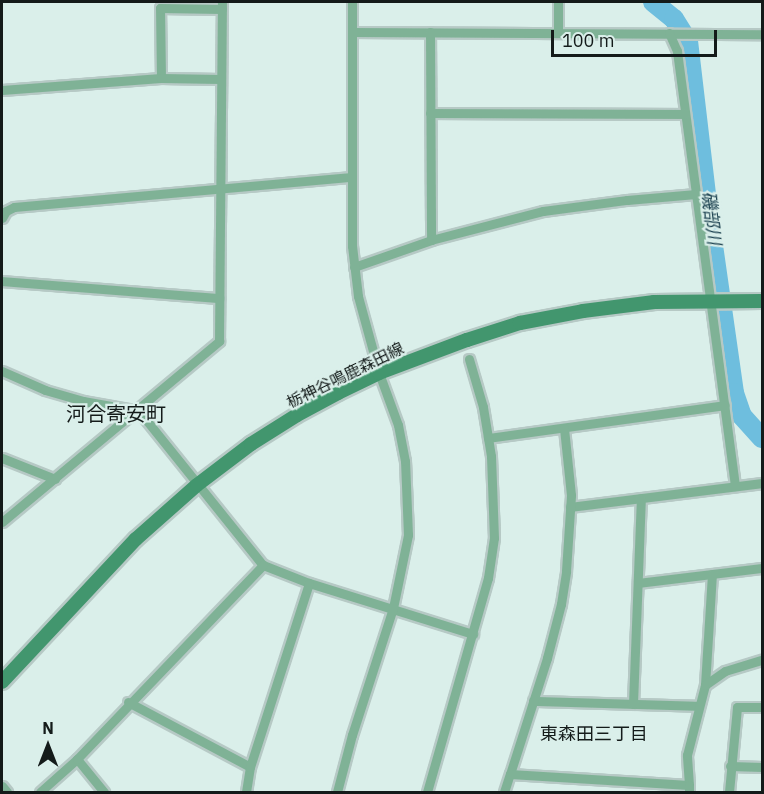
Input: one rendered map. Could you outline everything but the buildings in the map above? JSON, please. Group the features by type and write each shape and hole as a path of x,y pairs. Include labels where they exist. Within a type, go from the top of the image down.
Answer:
{"main road":[{"name":"栃神谷鳴鹿森田線","path":"2,682 136,539 197,485 251,444 297,415 379,373 520,323 654,302 762,301"}],"street":[{"path":"337,792 393,608 408,536 407,490 398,425 379,373 358,296 354,267 352,2"},
{"path":"558,2 558,33"},
{"path":"2,522 139,411 219,341 222,5 160,8 161,78"},
{"path":"352,32 762,34"},
{"path":"430,32 431,240"},
{"path":"669,33 677,51 735,486"},
{"path":"2,90 161,78 220,79"},
{"path":"430,113 685,114"},
{"path":"2,218 6,211 14,207 352,177"},
{"path":"354,267 431,240 543,211 696,194"},
{"path":"2,281 219,298"},
{"path":"427,792 489,578 494,538 488,438 483,407 469,359"},
{"path":"2,371 45,390 82,401 139,411 263,565 309,583 473,634"},
{"path":"488,438 725,405"},
{"path":"504,792 561,604 570,535 564,428"},
{"path":"2,458 55,479"},
{"path":"570,507 762,483"},
{"path":"633,704 641,498"},
{"path":"40,792 76,759 128,702 263,565"},
{"path":"638,583 762,568"},
{"path":"510,774 689,789 687,755 705,685 712,574"},
{"path":"246,792 250,767 309,583"},
{"path":"705,685 725,671 762,660"},
{"path":"533,701 699,706"},
{"path":"128,702 250,767"},
{"path":"729,792 737,707 762,707"},
{"path":"76,759 104,792"},
{"path":"730,766 762,767"},
{"path":"2,786 7,792"}],"waterway":[{"name":"磯部川","path":"653,2 674,19 688,41 707,203 734,393 742,416 762,438"}],"district":[{"name":"河合寄安町","path":"116,413"},
{"name":"東森田三丁目","path":"594,734"}]}
